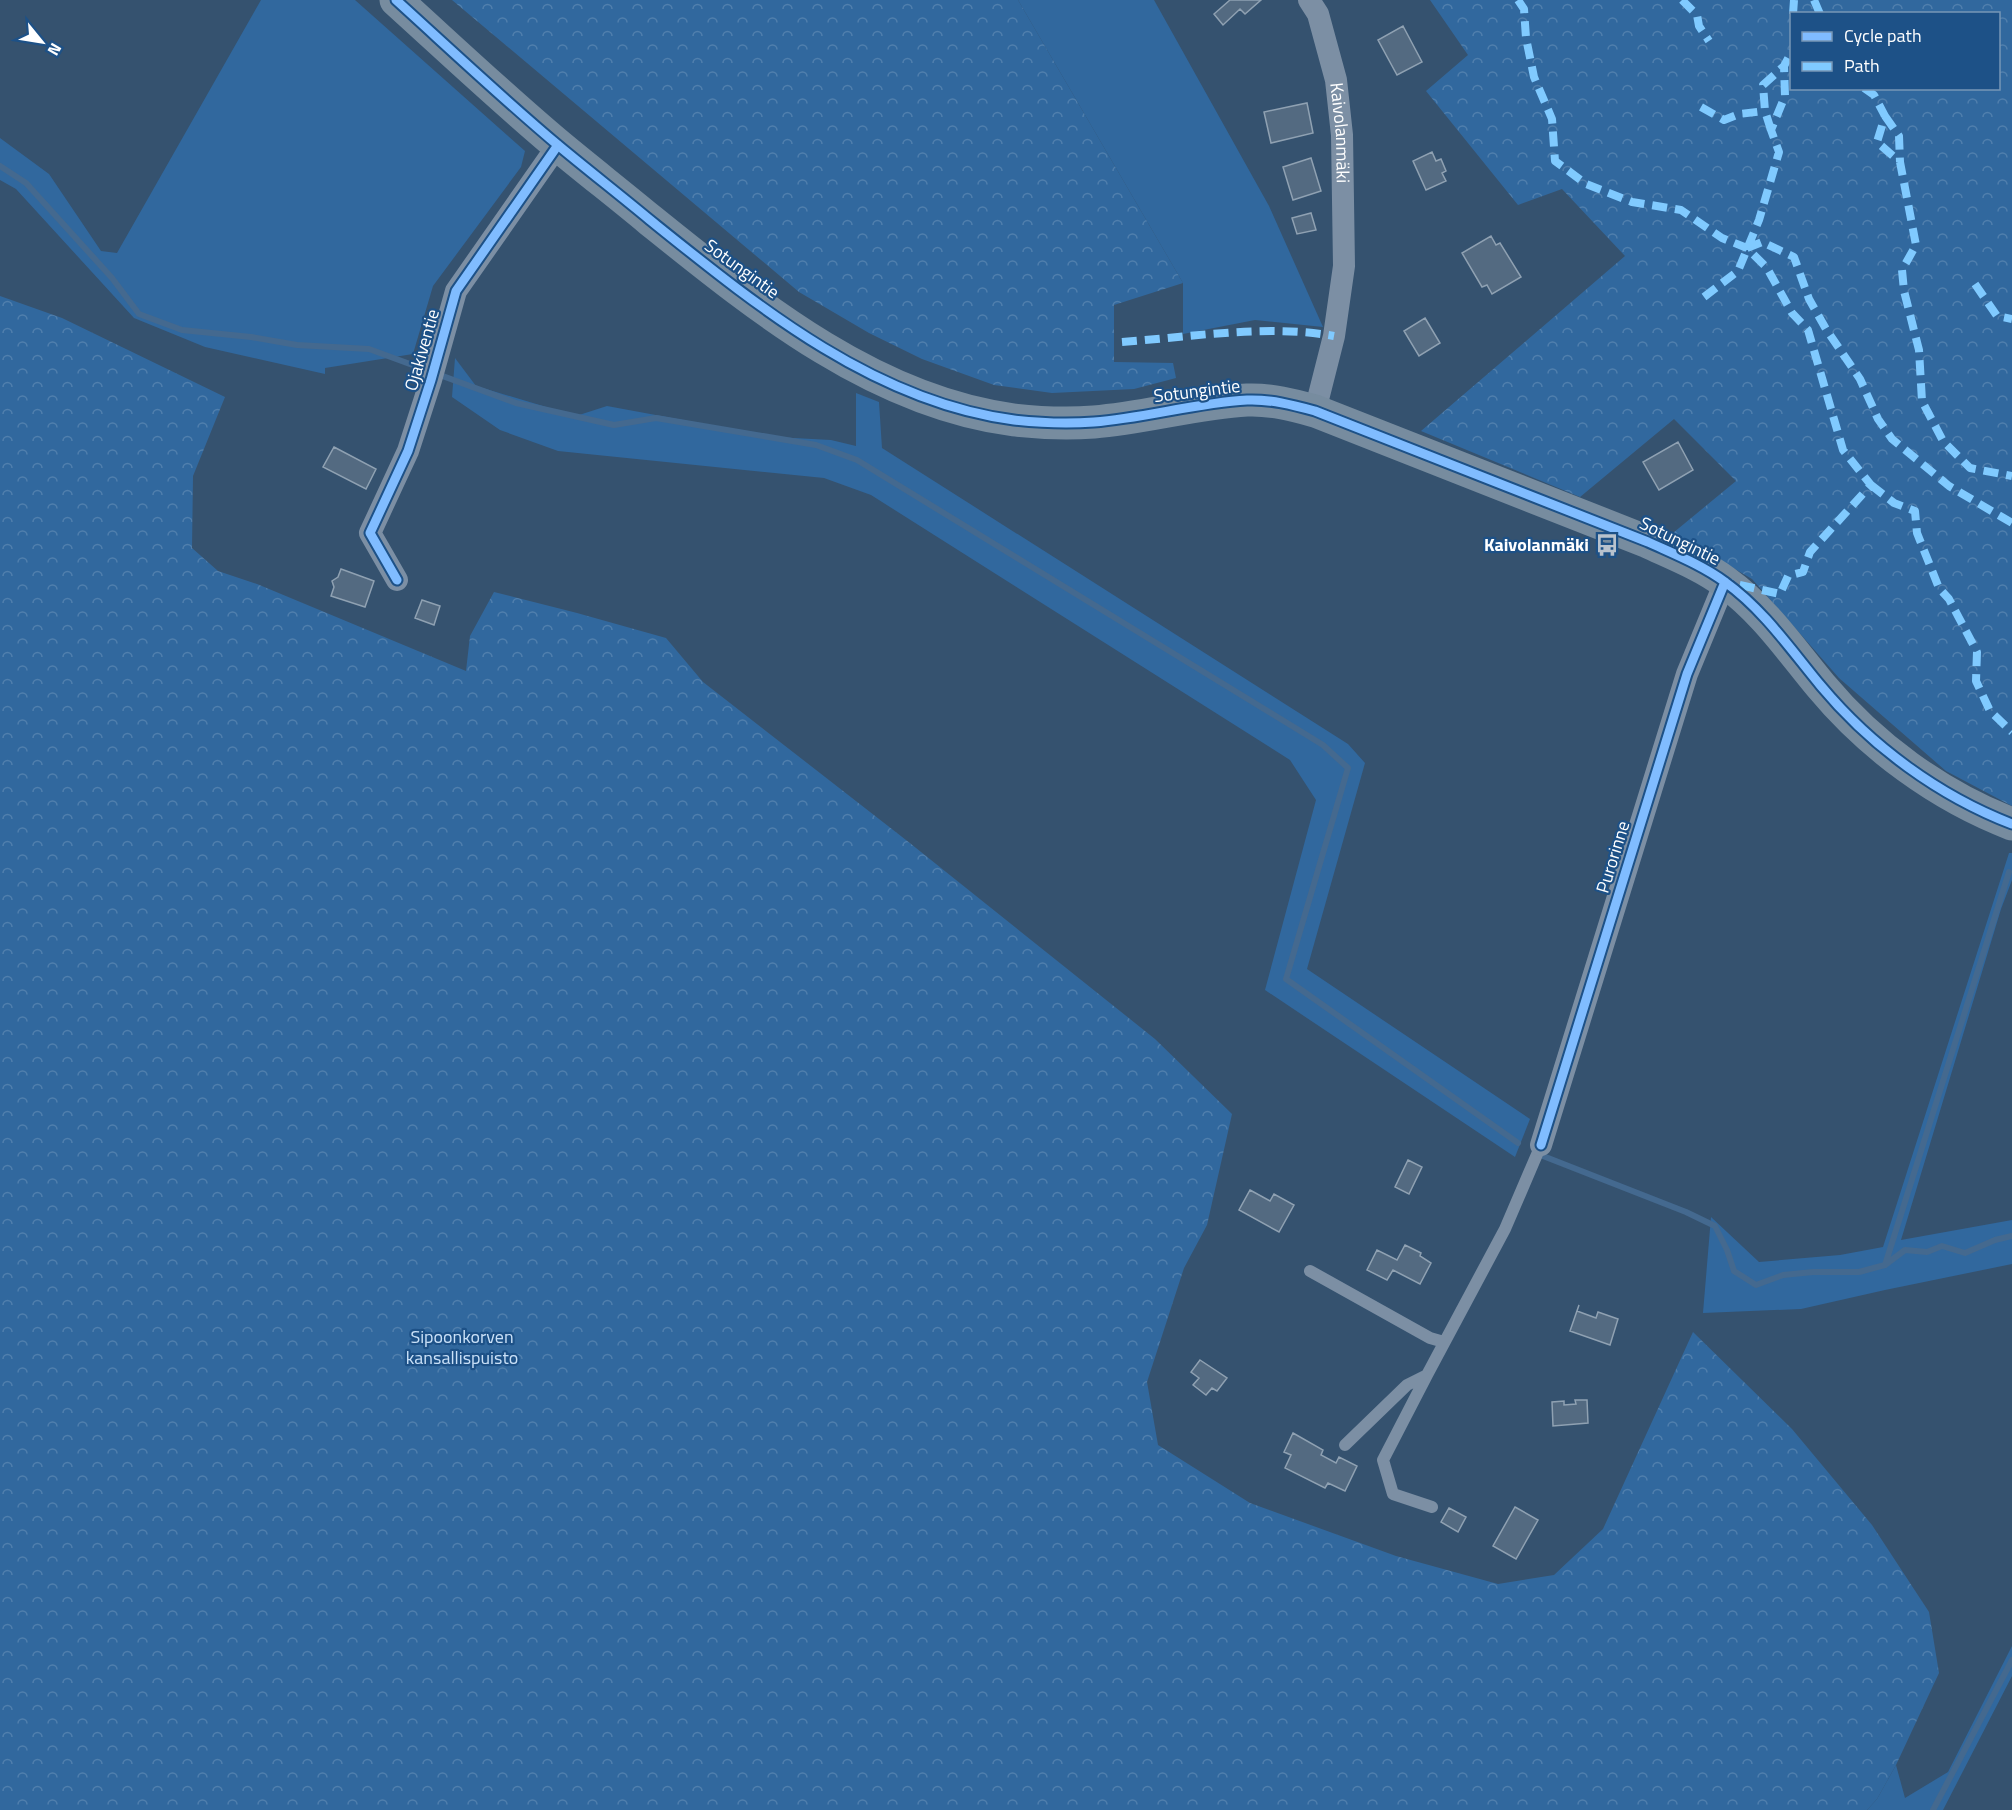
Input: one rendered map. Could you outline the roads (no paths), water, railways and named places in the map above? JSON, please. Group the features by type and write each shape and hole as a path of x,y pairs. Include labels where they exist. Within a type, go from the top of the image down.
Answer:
{"street":[{"name":"Sotungintie","path":"396,0 558,145 710,268 835,355 877,377 948,406 980,414 1051,424 1095,422 1249,400 1287,404 1315,411 1648,542 1692,562 1725,582 1752,605 1776,629 1848,716 1914,771 1951,796 2012,824"},
{"name":"Kaivolanmäki","path":"1309,0 1318,14 1336,80 1342,135 1344,266 1334,336 1315,411"},
{"name":"Ojakiventie","path":"397,580 370,533 408,451 456,291 558,145"},
{"name":"Purorinne","path":"1541,1145 1687,674 1725,582"}],"lane":[{"path":"1432,1507 1393,1494 1383,1460 1505,1229 1541,1145"},
{"path":"1310,1271 1430,1338 1444,1342"},
{"path":"1345,1445 1407,1385 1426,1375"}],"waterway":[{"path":"0,166 26,183 112,278 139,314 182,330 251,337 297,345 369,349 516,403 614,425 656,418 816,445 857,460 1323,745 1348,768 1286,979 1518,1143"},
{"path":"1885,1265 2009,872"},
{"path":"1543,1156 1686,1212 1715,1226 1734,1271 1756,1285 1783,1275 1813,1272 1859,1272 1885,1265 1905,1250 1927,1252 1942,1246 1965,1253 1995,1240 2012,1236"},
{"path":"1933,1810 2012,1660"}],"place":[{"name":"Kaivolanmäki","path":"1607,545"}],"park label":[{"name":"Sipoonkorven kansallispuisto","path":"462,1347"}]}
